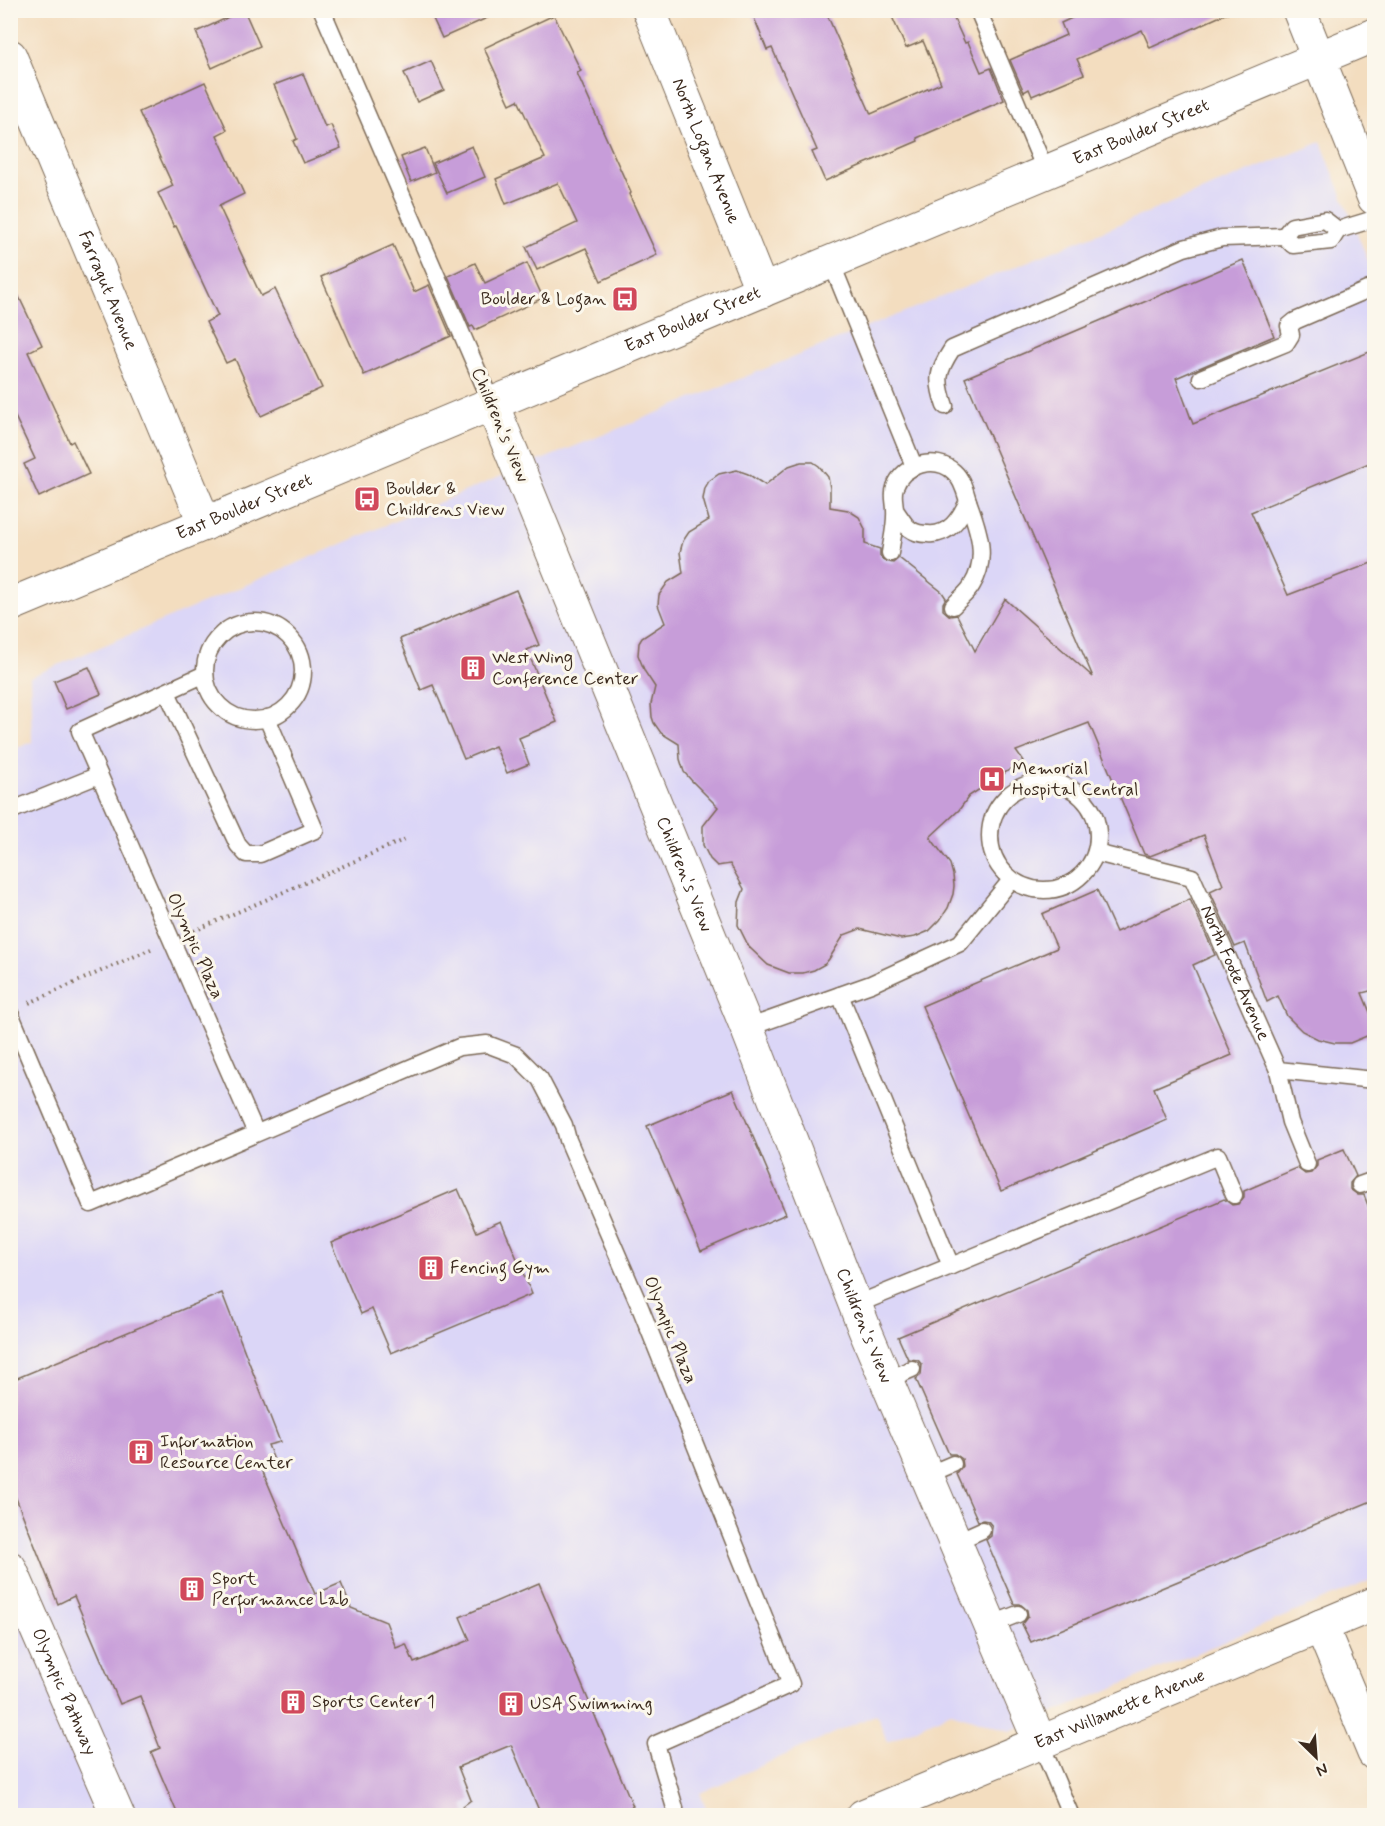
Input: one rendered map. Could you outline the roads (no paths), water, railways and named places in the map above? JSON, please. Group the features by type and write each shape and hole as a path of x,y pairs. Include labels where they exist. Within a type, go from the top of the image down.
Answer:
{"street":[{"name":"North Logan Avenue","path":"649,10 762,291"},
{"path":"1299,10 1374,198"},
{"name":"East Boulder Street","path":"10,605 1374,35"},
{"name":"Farragut Avenue","path":"10,56 205,524"},
{"name":"Children's View","path":"492,404 747,1028 855,1305 899,1374 1004,1620 1040,1742"},
{"name":"Olympic Pathway","path":"10,1569 118,1815"},
{"name":"East Willamette Avenue","path":"863,1815 1374,1604"},
{"path":"1321,1626 1374,1753"}],"lane":[{"name":"Children's View","path":"322,10 492,404"},
{"path":"978,10 1046,172"},
{"path":"945,406 939,388 941,366 952,349 1184,248 1222,238 1284,236 1292,226 1325,220 1338,230 1374,219"},
{"path":"831,262 914,466"},
{"path":"1201,378 1286,343 1291,335 1289,326 1295,321 1374,287"},
{"path":"890,553 895,510 893,499 900,477 914,466 932,462 944,465 962,482 980,544 981,564 972,585 953,606"},
{"path":"895,510 909,529 932,535 953,526 968,501"},
{"path":"259,622 275,626 289,636 299,650 303,667 302,684 294,699 282,711 267,718 252,720 226,711 215,701 208,688 205,674 206,657 214,642 226,630 242,623 259,622"},
{"path":"205,674 167,692 238,845 246,854 260,854 315,830 267,718"},
{"name":"Olympic Plaza","path":"167,692 80,731 256,1134"},
{"path":"10,811 99,775"},
{"path":"1044,782 1061,784 1077,792 1088,804 1096,820 1099,837 1096,853 1088,868 1076,881 1060,888 1044,891 1026,888 1011,880 999,868 992,853 989,836 992,819 1000,804 1012,792 1027,784 1044,782"},
{"name":"North Foote Avenue","path":"1096,853 1192,877 1278,1070"},
{"path":"747,1028 871,984 960,943 1011,880"},
{"path":"840,995 951,1266"},
{"name":"Olympic Plaza","path":"16,1010 91,1204 459,1047 487,1044 516,1054 540,1079 564,1125 568,1140 640,1307 791,1684 656,1744 675,1808 675,1815"},
{"path":"1307,1164 1290,1122 1278,1070 1374,1080"},
{"path":"855,1305 1218,1156 1234,1195"},
{"path":"1040,1742 1071,1815"}],"place":[{"name":"Boulder & Logan","path":"625,299"},
{"name":"Boulder & Childrens View","path":"367,499"},
{"name":"West Wing Conference Center","path":"473,668"},
{"name":"Memorial Hospital Central","path":"992,779"},
{"name":"Fencing Gym","path":"431,1268"},
{"name":"Information Resource Center","path":"141,1452"},
{"name":"Sport Performance Lab","path":"192,1589"},
{"name":"Sports Center 1","path":"293,1702"},
{"name":"USA Swimming","path":"511,1704"}]}
